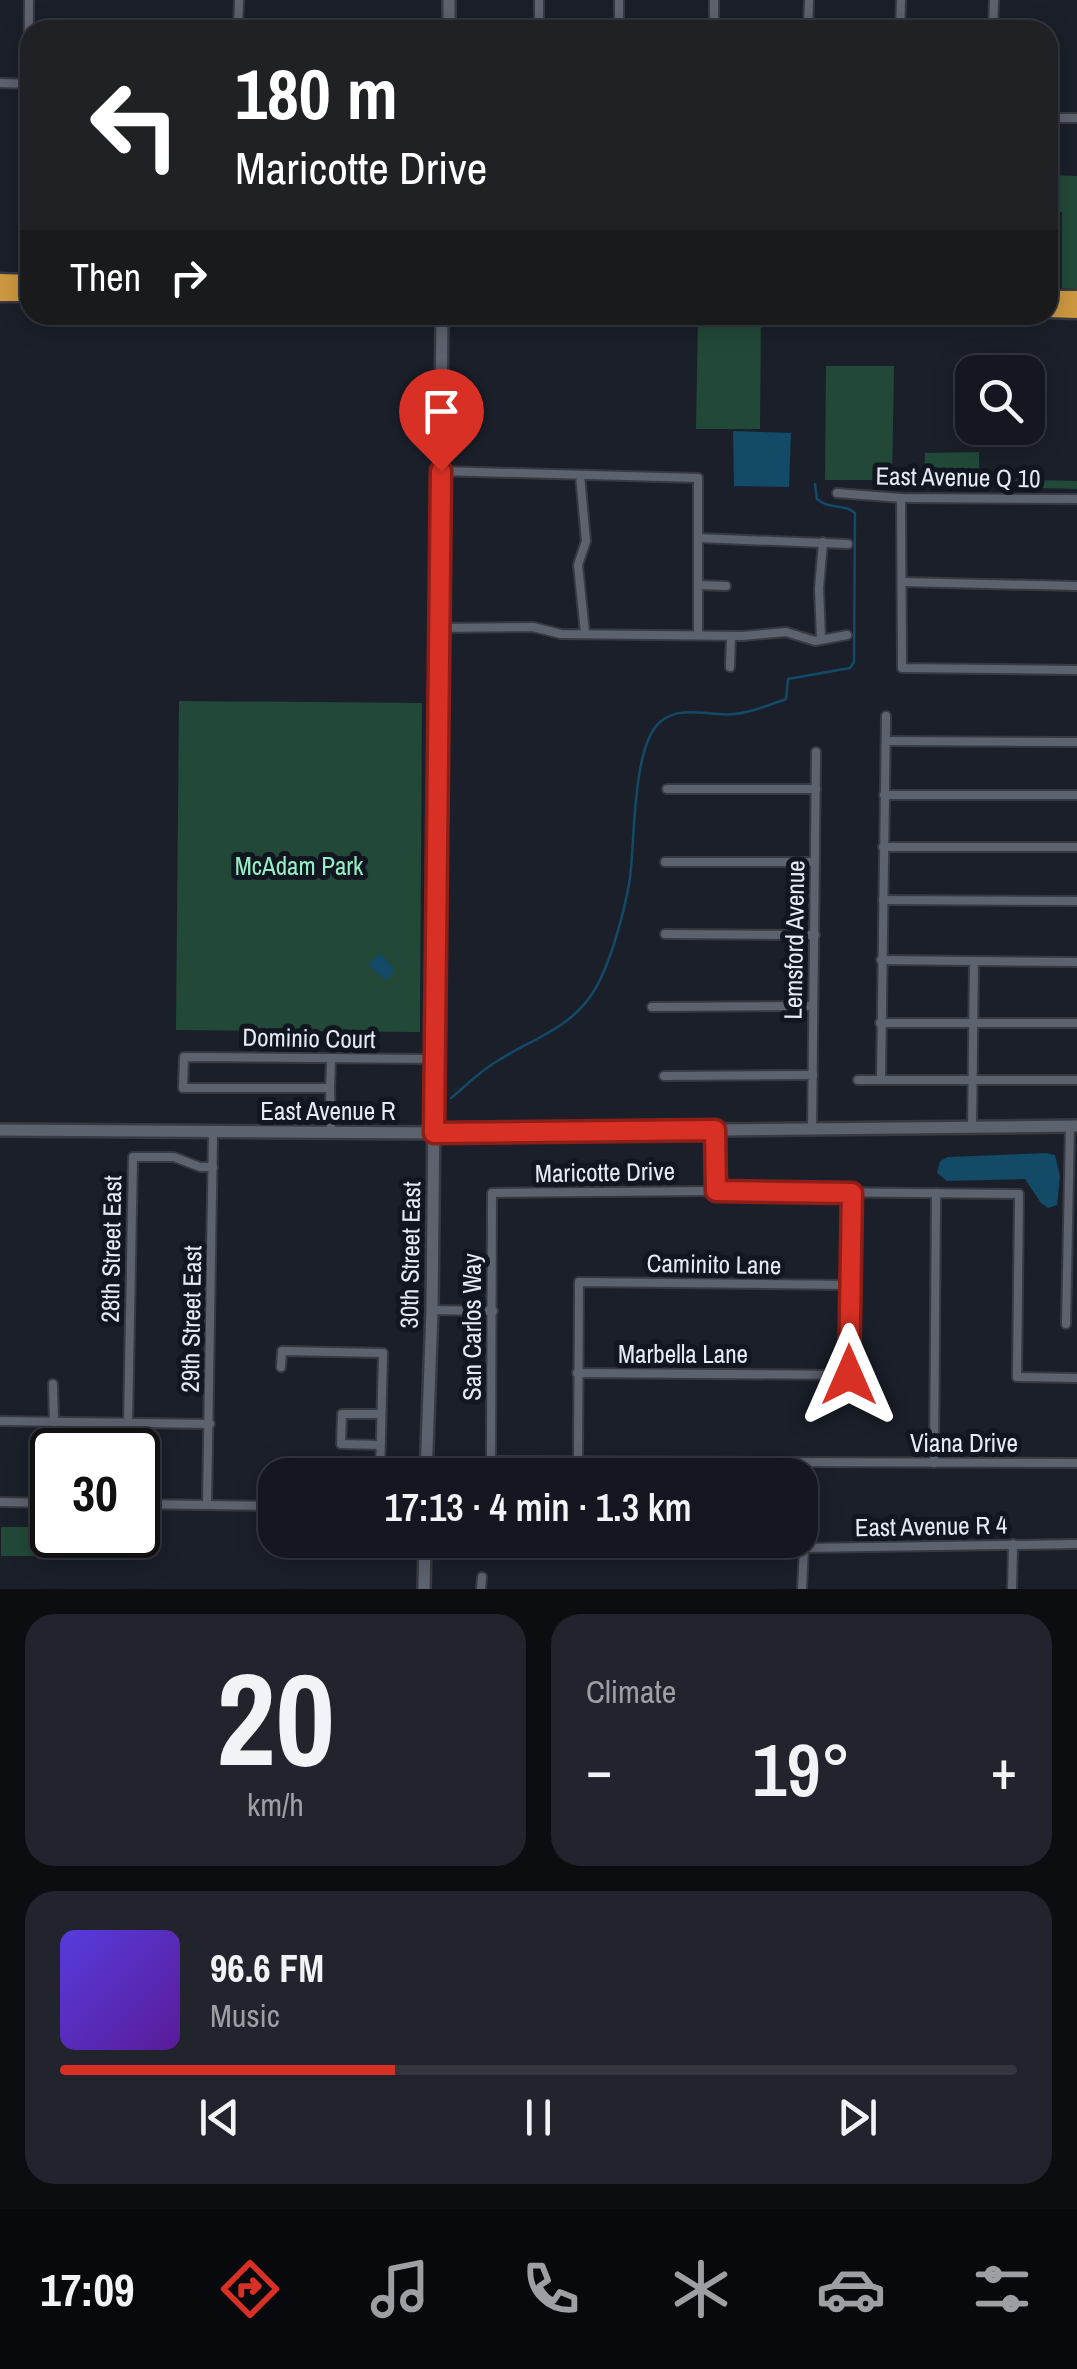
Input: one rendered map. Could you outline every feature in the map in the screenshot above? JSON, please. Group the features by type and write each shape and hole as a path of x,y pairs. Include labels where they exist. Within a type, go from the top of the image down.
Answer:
{"street":[{"name":"30th Street East","path":"427,1458 432,1310 442,325"},
{"path":"441,471 698,478 698,634"},
{"path":"580,475 586,541 578,565 585,633"},
{"name":"East Avenue Q 10","path":"837,494 1077,499"},
{"path":"901,498 902,668 1077,670"},
{"path":"698,538 848,544"},
{"path":"821,639 818,588 823,542"},
{"path":"903,582 1077,586"},
{"path":"698,584 726,586"},
{"path":"438,628 533,627 561,634 731,636 786,632 814,641 846,635"},
{"path":"730,667 731,636"},
{"path":"881,1080 886,716"},
{"path":"886,741 1077,742"},
{"name":"Lemsford Avenue","path":"812,1129 816,752"},
{"path":"667,789 816,788"},
{"path":"884,795 1077,795"},
{"path":"883,847 1077,847"},
{"path":"666,862 815,862"},
{"path":"883,900 1077,900"},
{"path":"664,934 815,934"},
{"path":"881,960 1077,962"},
{"path":"972,1128 974,961"},
{"path":"652,1006 813,1006"},
{"path":"880,1023 1077,1023"},
{"name":"Dominio Court","path":"330,1088 182,1088 184,1057 434,1059"},
{"path":"330,1059 331,1133"},
{"path":"664,1076 813,1075"},
{"path":"858,1080 1077,1080"},
{"path":"1066,1324 1074,1126"},
{"name":"East Avenue R","path":"0,1130 212,1134 1074,1126"},
{"path":"715,1130 716,1191"},
{"name":"29th Street East","path":"208,1505 212,1134"},
{"name":"28th Street East","path":"128,1423 133,1157 174,1158 213,1167"},
{"name":"Maricotte Drive","path":"492,1193 1019,1194 1017,1378 1077,1378"},
{"name":"San Carlos Way","path":"491,1458 492,1193"},
{"path":"848,1285 852,1193"},
{"path":"934,1463 936,1193"},
{"name":"Caminito Lane","path":"577,1373 580,1282 848,1285"},
{"name":"Marbella Lane","path":"577,1373 849,1375 848,1285"},
{"path":"432,1310 493,1311"},
{"path":"281,1367 282,1352 383,1353 380,1458"},
{"path":"577,1373 578,1458"},
{"path":"53,1384 54,1422"},
{"path":"380,1414 342,1414 341,1444 380,1445"},
{"path":"0,1421 210,1424"},
{"name":"Viana Drive","path":"818,1464 1077,1463"},
{"path":"0,1502 30,1503"},
{"path":"160,1504 258,1506"},
{"path":"1012,1589 1013,1544"},
{"name":"East Avenue R 4","path":"818,1548 1077,1544"},
{"path":"424,1589 425,1558"},
{"path":"802,1589 804,1558"},
{"path":"482,1576 482,1589"}],"green space":[{"path":"1058,175 1077,176 1077,289 1062,288 1062,212 1058,212"},
{"path":"698,325 761,325 760,429 696,429"},
{"path":"877,325 982,325 982,327"},
{"path":"826,366 894,366 892,480 825,480"},
{"path":"979,452 979,482 980,473 986,473 992,479 1077,481 1077,489 906,485 907,481 924,481 925,453"},
{"name":"McAdam Park","path":"179,701 422,703 420,1032 176,1030"},
{"path":"1,1527 30,1527 30,1556 1,1556"}],"water":[{"path":"733,431 791,433 789,487 734,486"},
{"path":"380,953 395,971 386,980 368,965"},
{"path":"1055,1155 1060,1176 1057,1205 1048,1208 1025,1179 947,1181 937,1173 940,1161 948,1157"}],"waterway":[{"path":"451,1098 492,1064 572,1016 599,983 628,891 644,751 660,722 687,712 726,714 755,710 786,699 788,679 850,668 854,662 855,513 817,499 815,484"}],"route":[{"path":"441,471 434,1133 715,1130 716,1191 852,1193 849,1375"}]}
